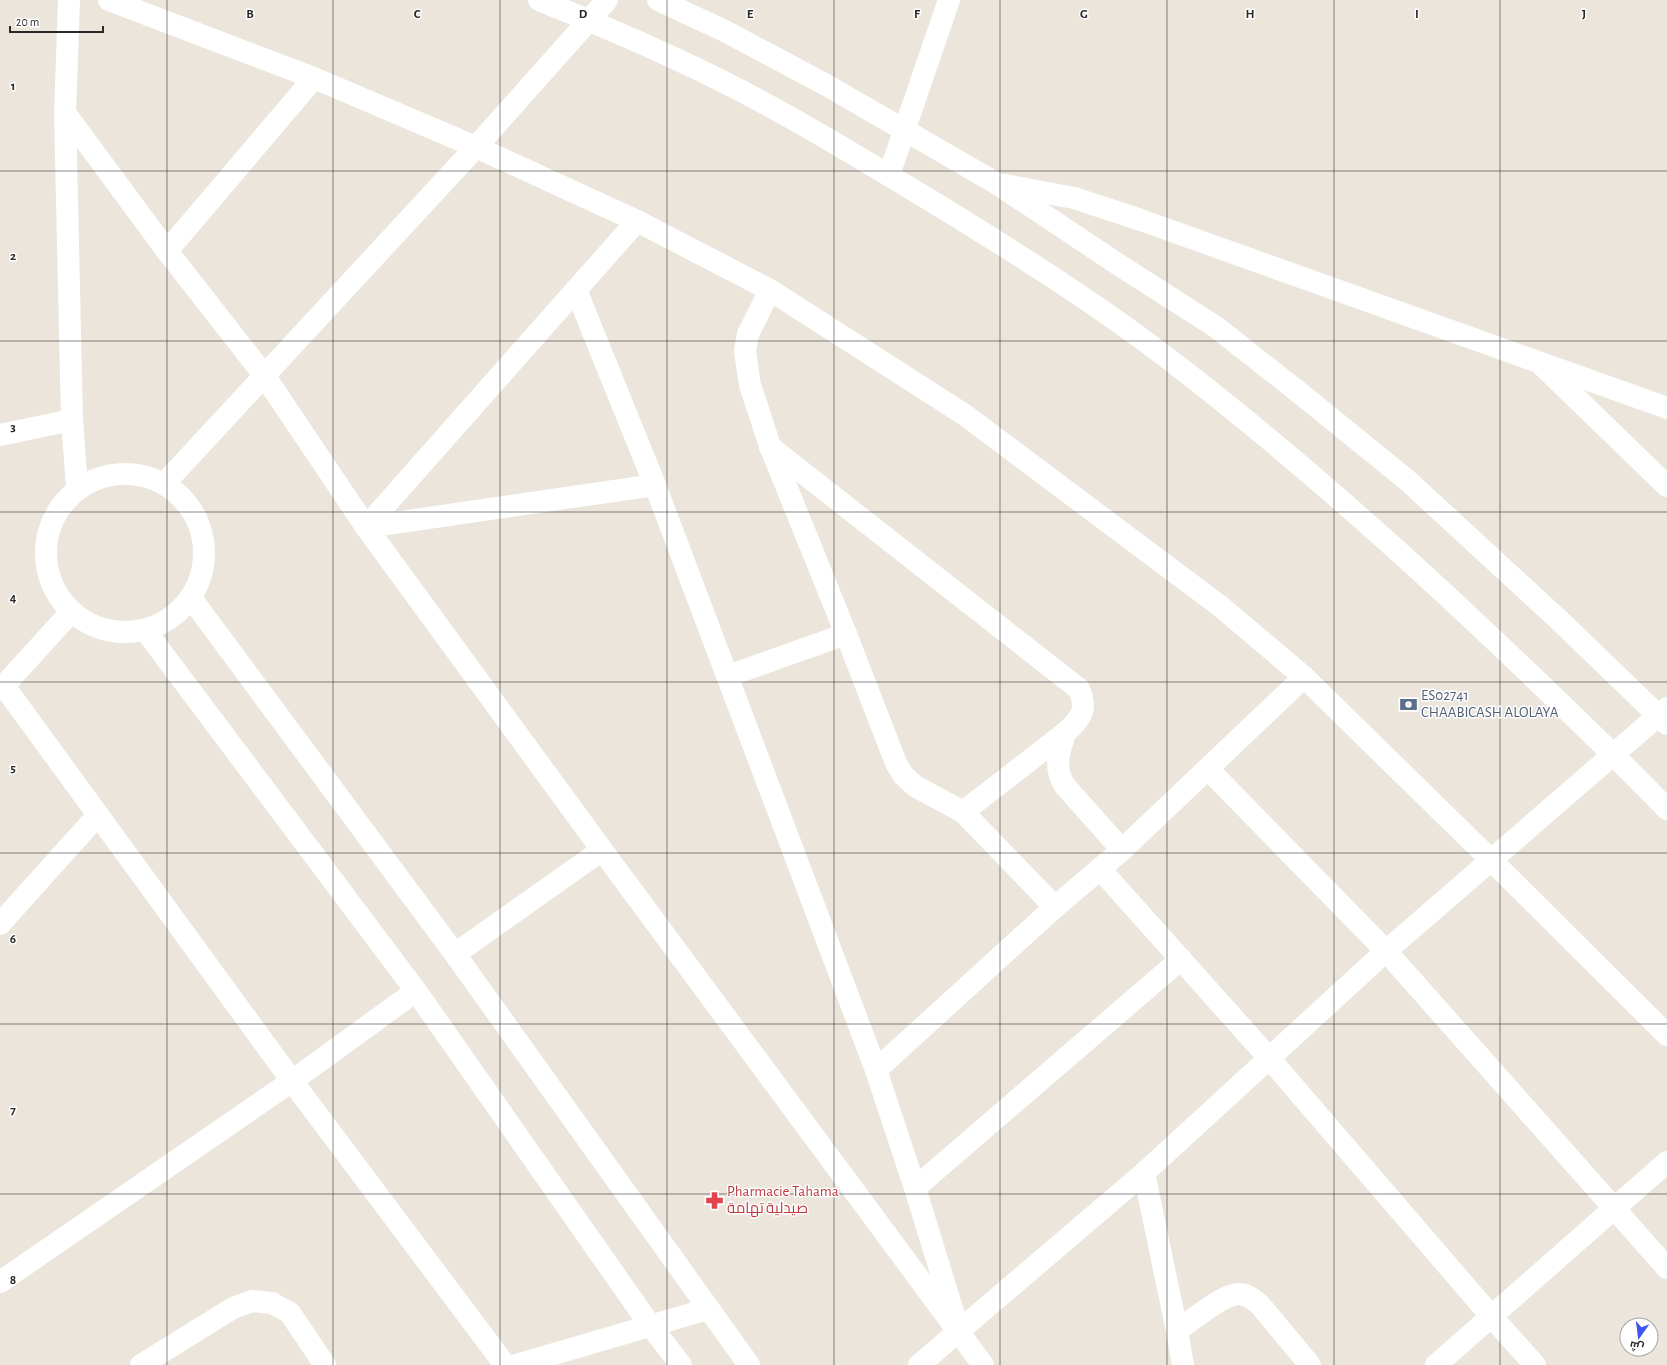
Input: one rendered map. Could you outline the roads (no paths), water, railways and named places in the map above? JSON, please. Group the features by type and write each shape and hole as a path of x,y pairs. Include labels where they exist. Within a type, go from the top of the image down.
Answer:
{"street":[{"path":"69,0 65,113 72,420 77,488"},
{"path":"109,0 314,78 476,148 637,221 770,290 965,415 1220,606 1304,677 1667,1035"},
{"path":"538,0 589,20 695,67 783,113 981,231 1077,294 1171,361 1332,492 1488,634 1614,754 1667,809"},
{"path":"164,484 476,148 607,0"},
{"path":"658,0 744,41 828,86 996,183 1216,327 1407,480 1664,715 1614,754 1386,951 1144,1173 958,1330 919,1365"},
{"path":"889,175 950,0"},
{"path":"167,251 314,78"},
{"path":"65,113 167,251 264,375 366,527 602,850 983,1365"},
{"path":"996,183 1074,198 1537,360 1667,408"},
{"path":"366,527 637,221"},
{"path":"576,290 655,485 876,1070 915,1188 958,1330"},
{"path":"770,290 748,334 745,351 750,385 770,446 896,763 903,775 915,786 963,812 1055,907"},
{"path":"1537,360 1666,479"},
{"path":"0,435 72,420"},
{"path":"770,446 1079,689 1084,700 1083,712 1077,722 963,812"},
{"path":"120,473 143,475 164,484 189,505 203,535 203,567 191,598 171,618 145,630 118,632 93,626 71,612 58,596 49,578 45,558 46,538 52,519 63,502 77,488 97,478 120,473"},
{"path":"366,527 655,485"},
{"path":"191,598 455,954 749,1365"},
{"path":"71,612 1,687 292,1081 505,1365"},
{"path":"145,630 416,991 650,1325 681,1365"},
{"path":"728,676 846,634"},
{"path":"876,1070 1055,907 1122,850 1304,677"},
{"path":"1065,733 1057,769 1060,778 1065,786 1122,850"},
{"path":"1208,769 1386,951 1667,1268"},
{"path":"0,924 97,816"},
{"path":"455,954 602,850"},
{"path":"1100,869 1269,1058 1535,1365"},
{"path":"915,1188 1181,958"},
{"path":"0,1282 292,1081 416,991"},
{"path":"1436,1365 1667,1162"},
{"path":"1144,1173 1183,1365"},
{"path":"1177,1331 1228,1296 1240,1294 1251,1297 1260,1305 1310,1365"},
{"path":"141,1365 233,1308 252,1301 272,1303 290,1313 325,1365"},
{"path":"516,1365 708,1309"}],"place":[{"name":"ES02741 CHAABICASH ALOLAYA","path":"1408,704"},
{"name":"Pharmacie Tahama صيدلية تهامة","path":"714,1200"}]}
